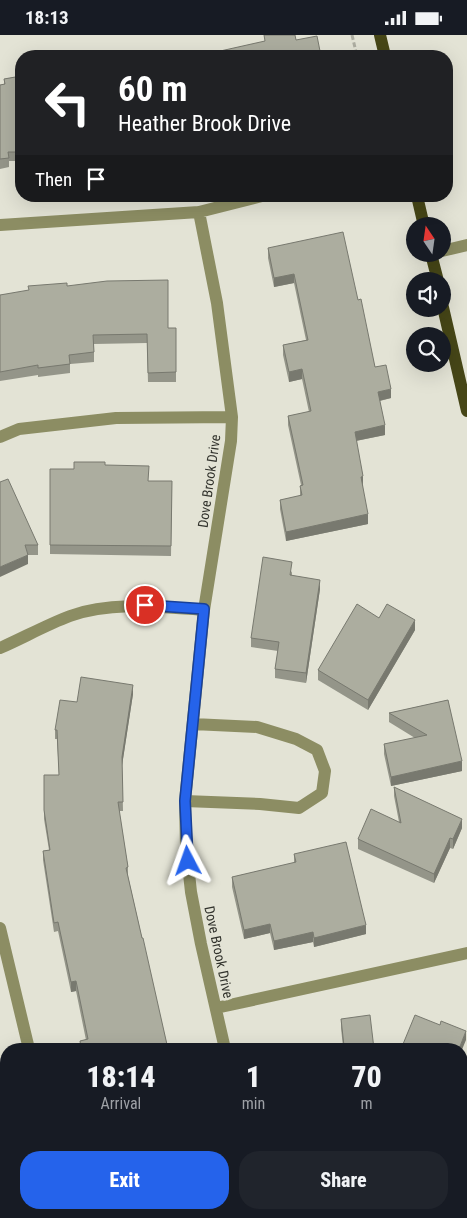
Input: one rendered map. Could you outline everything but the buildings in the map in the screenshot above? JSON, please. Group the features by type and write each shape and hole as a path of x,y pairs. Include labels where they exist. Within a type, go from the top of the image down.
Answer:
{"main road":[{"path":"380,35 384,50"},
{"path":"418,202 422,217"},
{"path":"445,317 467,411"}],"street":[{"path":"0,225 199,212 238,202"},
{"name":"Dove Brook Drive","path":"199,212 217,303 232,417 231,441 204,609 185,801 186,846 191,892 201,944 225,1043"},
{"path":"451,249 467,245"},
{"path":"0,437 19,429 116,419 232,417"},
{"path":"0,648 71,616 98,609 145,605 204,609"},
{"path":"185,801 260,804 299,808 322,793 325,771 318,750 296,739 257,727 193,725"},
{"path":"0,928 29,1043"},
{"path":"216,1008 467,953"}],"path":[{"path":"352,35 356,50"}],"route":[{"path":"145,605 204,609 185,801 188,861"}]}
